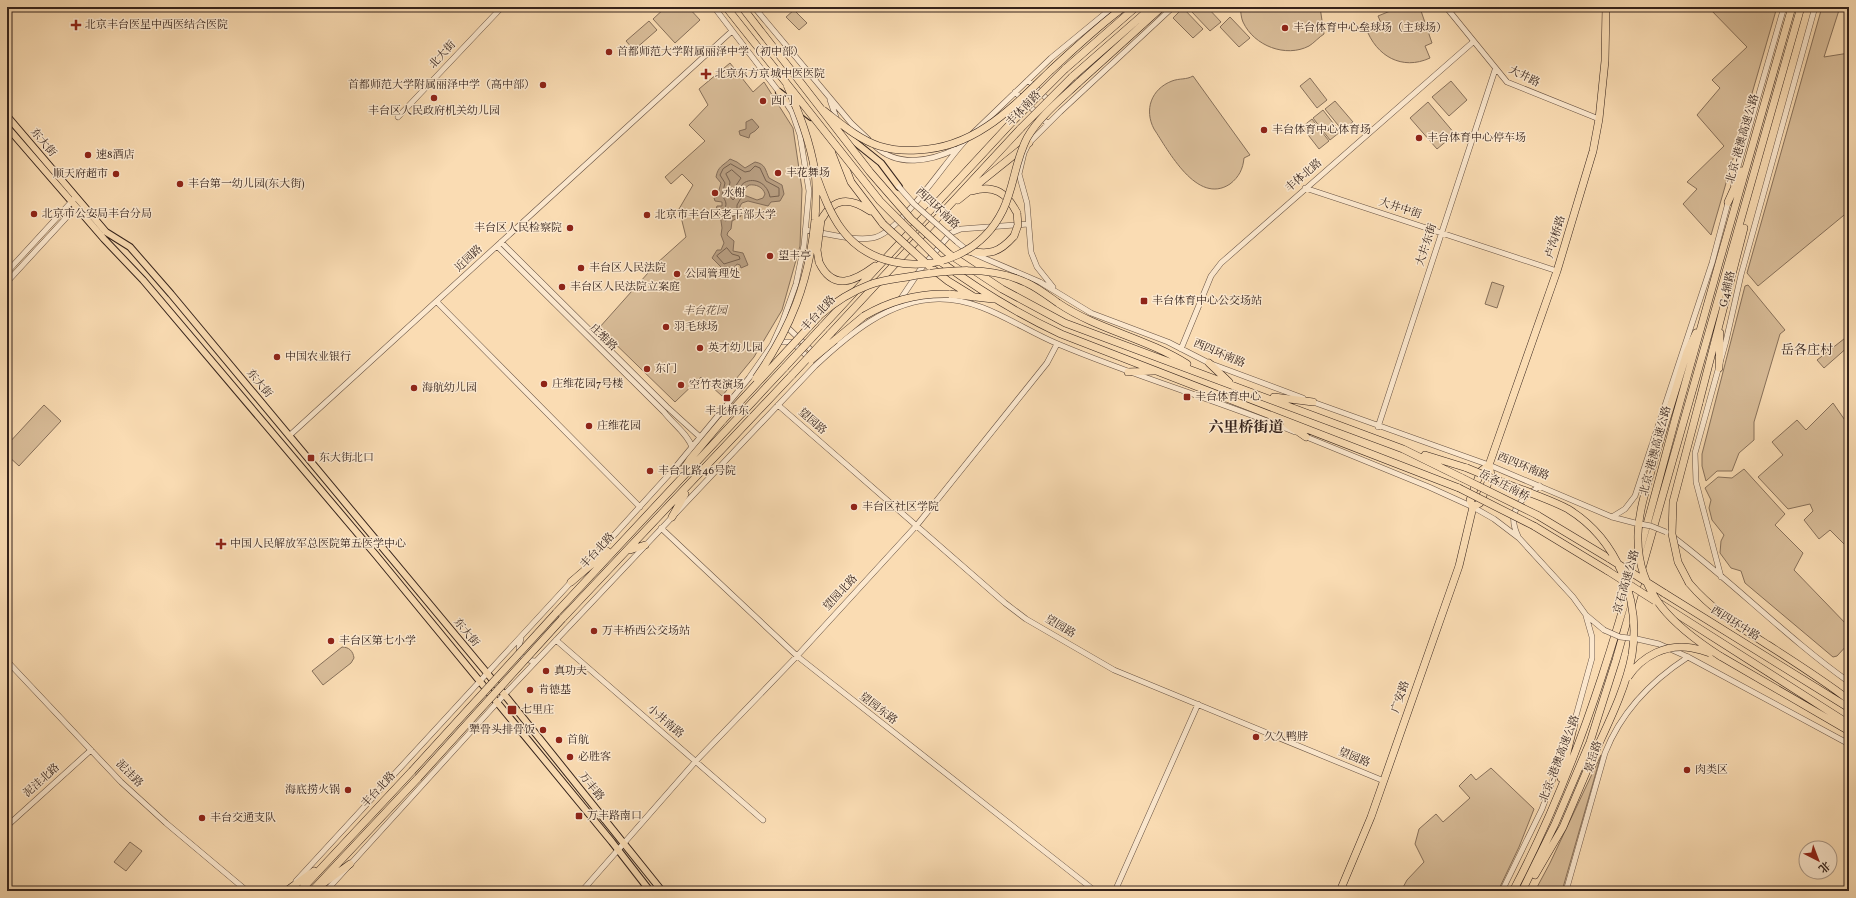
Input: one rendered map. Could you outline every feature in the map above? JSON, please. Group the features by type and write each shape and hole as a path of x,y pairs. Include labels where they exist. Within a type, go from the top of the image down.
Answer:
{"highway":[{"path":"726,7 880,201 941,262 995,299 1025,317 1061,334 1273,416 1306,436"},
{"name":"西四环南路","path":"742,7 911,219 949,254 978,275 1066,323 1403,448 1462,478"},
{"path":"823,110 856,135 885,147 908,150 924,150 954,144 968,139 999,119 1053,69 1124,7"},
{"name":"丰体南路","path":"915,228 1013,121 1065,69 1136,7"},
{"name":"丰体南路","path":"920,236 1020,128 1072,77 1152,7"},
{"path":"787,85 803,121 815,172 832,215 841,229 852,241 864,250 878,257 904,264 935,263 949,259 964,252 980,241 993,226 1003,210 1010,193 1017,162 1027,138 1038,122 1078,83 1162,7"},
{"name":"卢沟桥路","path":"1489,465 1557,271 1593,151 1599,119 1605,61 1606,7"},
{"name":"北京-港澳高速公路","path":"1513,891 1551,814 1581,739 1607,661 1652,507 1792,7"},
{"name":"北京-港澳高速公路","path":"1659,510 1802,7"},
{"path":"940,214 1029,143"},
{"path":"1762,148 1739,250 1673,502 1672,534 1678,562 1689,583 1703,600 1722,615 1821,679 1849,700"},
{"path":"1728,202 1752,149"},
{"path":"839,152 851,182 883,224 948,282 974,297"},
{"path":"723,420 772,355 795,310 810,258 816,201 815,172"},
{"path":"968,192 981,188 990,188 1000,192 1011,200 1017,213 1018,224 1014,236 1005,246 994,252 981,253 968,251"},
{"path":"875,215 859,204 849,201 833,205 825,212 821,220 817,250 819,262 822,269 834,279 843,282 851,281 862,276 891,254"},
{"name":"丰台北路","path":"300,891 412,771 630,532 915,228"},
{"name":"丰台北路","path":"312,891 418,778 562,619 628,551 920,236"},
{"path":"673,486 691,458 723,420 820,315 840,299 870,284 892,279 965,270 986,272 1027,283 1074,314 1095,324 1164,350 1199,372"},
{"path":"792,375 864,316 878,308 913,296 931,294 949,294 995,299"},
{"path":"1704,318 1687,352 1641,509 1638,535 1641,562 1646,580 1655,600 1673,621 1691,637 1720,656 1849,731"},
{"path":"1719,368 1720,321"},
{"path":"1209,363 1230,384"},
{"path":"1128,372 1157,370"},
{"path":"1259,394 1313,402"},
{"name":"岳各庄南桥","path":"1273,416 1459,488 1534,526 1661,604"},
{"path":"1403,448 1467,468 1554,502 1568,510 1585,522 1606,544 1617,560 1626,580 1633,611 1634,633 1632,656 1624,683 1563,827 1525,891"},
{"path":"1489,465 1491,475 1480,503 1473,507 1470,500 1481,471 1489,465"},
{"name":"岳各庄南桥","path":"1462,478 1537,515 1610,559"},
{"path":"672,517 690,484"},
{"name":"广安路","path":"1340,891 1371,818 1459,566 1473,507"},
{"name":"京石高速公路","path":"1616,660 1659,510"},
{"path":"571,582 630,532"},
{"path":"628,551 645,545"},
{"name":"西四环中路","path":"1610,559 1849,708"},
{"name":"西四环中路","path":"1661,604 1849,724"},
{"path":"1624,683 1636,666 1653,654 1672,647 1692,648 1720,656"},
{"name":"北京-港澳高速公路","path":"1522,891 1555,824 1590,742 1616,660"},
{"path":"1551,814 1575,720"},
{"path":"288,890 327,861"},
{"path":"312,891 350,864"}],"main road":[{"path":"726,7 839,152"},
{"name":"西四环南路","path":"742,7 840,130 881,164 899,187"},
{"path":"780,92 815,120"},
{"name":"东大街","path":"7,116 120,256 143,280 314,482 497,703"},
{"name":"东大街","path":"7,127 75,202 106,232 127,245 170,294 504,695"},
{"path":"120,256 121,249 127,245"},
{"name":"万丰路","path":"504,695 662,891"},
{"name":"万丰路","path":"497,703 612,842 617,851 650,891"}],"street":[{"name":"北大街","path":"398,117 502,7"},
{"path":"714,7 780,92 792,112 800,135 809,191 805,230 861,238 873,238 884,233 923,195 957,149"},
{"path":"754,7 850,123 879,149 892,156 906,160 922,161 941,156 957,149"},
{"name":"丰体南路","path":"957,149 1051,58 1113,7"},
{"path":"1056,290 1046,279 1033,260 1028,224 1027,203 1019,174 1024,153 1029,143 1060,112 1172,7"},
{"name":"大井路","path":"1446,7 1495,70 1507,82 1599,119"},
{"path":"1612,517 1625,509 1635,496 1712,263 1784,7"},
{"name":"G4辅路","path":"1721,577 1696,482 1694,468 1695,453 1719,368 1743,268 1816,7"},
{"name":"近园路","path":"289,436 437,302 579,169 732,31"},
{"name":"丰体北路","path":"1181,349 1211,276 1226,257 1473,42"},
{"name":"大井东街","path":"1378,426 1495,70"},
{"path":"1028,80 1060,112"},
{"path":"1015,92 1048,124"},
{"path":"829,97 840,130"},
{"name":"西四环南路","path":"899,187 914,204 968,251 1024,274 1056,290 1091,313 1168,342 1209,363 1378,426 1489,465 1612,517 1651,526 1666,532"},
{"name":"大井中街","path":"1305,188 1557,271"},
{"path":"7,272 75,202"},
{"path":"8,281 75,202"},
{"path":"896,307 920,270 951,233 962,229 1028,224"},
{"name":"丰台北路","path":"288,890 640,507 749,378 772,345 782,323 796,284 805,230"},
{"name":"庄维路","path":"499,244 667,407 700,437"},
{"name":"庄维路","path":"499,244 664,412 689,439 692,447"},
{"path":"326,891 535,661 815,366 872,320 896,307 937,299 962,301 983,308 1057,344 1128,372 1306,436 1473,507 1494,519 1519,538 1573,597 1586,615 1604,630 1620,637 1659,644 1688,656 1849,744"},
{"path":"437,302 640,507"},
{"path":"782,323 822,360"},
{"path":"772,345 783,341 792,342 812,360 815,366"},
{"name":"望园北路","path":"582,891 695,762 796,656 917,525 1047,363 1057,344"},
{"name":"望园路","path":"778,405 917,525 1005,604 1026,619 1106,666 1384,781"},
{"path":"1519,538 1513,526 1514,511 1523,497 1540,486"},
{"name":"望园东路","path":"661,528 796,656 1095,891"},
{"name":"西四环中路","path":"1666,532 1696,554 1804,648 1849,682"},
{"path":"1502,891 1542,809 1575,720 1592,658 1592,637 1586,615"},
{"path":"523,634 518,651 520,656 523,659 535,661"},
{"name":"小井南路","path":"556,640 763,820"},
{"name":"景岳路","path":"1566,891 1611,736 1631,706 1665,672 1688,656"},
{"name":"泥洼路","path":"7,661 121,782 247,891"},
{"path":"1115,891 1198,704"},
{"name":"泥洼北路","path":"7,826 91,750"}],"green space":[{"path":"666,7 688,7 700,20 675,43 653,19"},
{"path":"1196,7 1207,7 1221,22 1210,31 1191,11"},
{"name":"丰台体育中心垒球场（主球场）","path":"1240,7 1320,7 1324,34 1309,46 1300,49 1291,51 1272,48 1255,38 1248,30 1242,20"},
{"path":"1400,7 1420,8 1432,43 1425,46 1430,58 1420,62 1400,62 1383,53 1370,38 1366,28 1381,23 1378,16"},
{"path":"1708,7 1777,7 1711,235 1683,204 1697,189 1687,182 1724,146 1697,115 1720,88 1712,80 1747,47"},
{"path":"1822,7 1840,7 1824,57 1849,53 1849,211 1758,286 1747,273"},
{"path":"1183,8 1203,29 1193,38 1173,18"},
{"path":"794,10 807,23 799,30 786,17"},
{"path":"1230,17 1250,38 1239,47 1220,27"},
{"path":"649,21 657,30 634,50 626,41"},
{"name":"丰台花园","path":"730,63 753,92 764,82 793,128 802,189 800,246 782,310 754,357 722,396 701,377 675,402 599,328 656,264 686,237 679,209 693,185 682,174 671,184 665,177 705,141 689,125 708,105 699,89"},
{"path":"1193,76 1250,155 1244,158 1242,169 1236,179 1230,184 1218,189 1206,188 1195,182 1185,173 1167,150 1151,122 1151,101 1159,89 1172,81"},
{"path":"1310,78 1327,100 1317,108 1300,86"},
{"path":"1451,81 1467,100 1449,116 1432,97"},
{"path":"1335,101 1353,122 1342,130 1325,109"},
{"path":"1428,102 1455,134 1437,149 1410,118"},
{"path":"1323,110 1340,132 1330,140 1313,118"},
{"path":"1312,119 1329,141 1319,149 1302,127"},
{"path":"1492,282 1504,286 1497,308 1485,304"},
{"path":"1748,285 1785,330 1780,334 1754,422 1754,440 1739,453 1732,471 1717,471 1706,481 1702,466 1702,454 1745,286"},
{"path":"1849,335 1849,346 1824,368 1817,360"},
{"path":"1833,403 1849,426 1849,549 1830,530 1819,539 1804,520 1813,511 1810,504 1788,509 1758,477 1783,455 1772,442 1797,420 1806,430"},
{"path":"44,405 61,421 19,466 7,455 7,445"},
{"path":"1744,469 1785,514 1775,525 1803,553 1794,570 1849,627 1849,643 1837,656 1833,657 1745,583 1741,571 1731,568 1720,553 1721,541 1724,535 1712,520 1709,508 1711,500 1705,488 1718,477 1732,478"},
{"path":"342,647 350,650 353,653 354,658 351,663 323,685 312,671"},
{"path":"1601,755 1562,891 1535,891 1550,863"},
{"path":"1491,768 1534,809 1519,847 1498,891 1401,891 1407,880 1424,862 1415,844 1419,829 1436,814 1443,822 1470,798 1459,786 1471,774 1476,780"},
{"path":"130,842 142,851 126,871 114,862"}],"water":[{"path":"752,119 759,127 750,134 749,138 740,135 739,131 746,129 746,122"},
{"path":"730,159 745,168 755,162 761,164 765,168 769,178 782,185 784,194 780,201 771,202 768,206 748,201 742,203 740,206 741,216 732,221 731,229 727,235 734,241 733,251 743,253 748,265 741,268 740,265 737,264 733,269 730,267 728,269 723,269 712,258 717,250 721,250 724,243 721,235 722,228 720,214 716,209 717,206 722,206 722,202 715,201 714,198 717,197 721,183 716,177 719,168","holes":["749,185 759,186 763,190 765,194 763,198 757,200 744,195 744,189"]}],"place":[{"name":"北京丰台医星中西医结合医院","path":"76,25"},
{"name":"丰台体育中心垒球场（主球场）","path":"1285,28"},
{"name":"首都师范大学附属丽泽中学（初中部）","path":"609,52"},
{"name":"北京东方京城中医医院","path":"706,74"},
{"name":"首都师范大学附属丽泽中学（高中部）","path":"543,85"},
{"name":"丰台区人民政府机关幼儿园","path":"434,98"},
{"name":"西门","path":"763,101"},
{"name":"丰台体育中心体育场","path":"1264,130"},
{"name":"丰台体育中心停车场","path":"1419,138"},
{"name":"速8酒店","path":"88,155"},
{"name":"丰花舞场","path":"778,173"},
{"name":"顺天府超市","path":"116,174"},
{"name":"丰台第一幼儿园(东大街)","path":"180,184"},
{"name":"水榭","path":"715,193"},
{"name":"北京市公安局丰台分局","path":"34,214"},
{"name":"北京市丰台区老干部大学","path":"647,215"},
{"name":"丰台区人民检察院","path":"570,228"},
{"name":"望丰亭","path":"770,256"},
{"name":"丰台区人民法院","path":"581,268"},
{"name":"公园管理处","path":"677,274"},
{"name":"丰台区人民法院立案庭","path":"562,287"},
{"name":"丰台体育中心公交场站","path":"1144,301"},
{"name":"羽毛球场","path":"666,327"},
{"name":"英才幼儿园","path":"700,348"},
{"name":"中国农业银行","path":"277,357"},
{"name":"东门","path":"647,369"},
{"name":"庄维花园7号楼","path":"544,384"},
{"name":"空竹表演场","path":"681,385"},
{"name":"海航幼儿园","path":"414,388"},
{"name":"丰台体育中心","path":"1187,397"},
{"name":"丰北桥东","path":"727,398"},
{"name":"庄维花园","path":"589,426"},
{"name":"东大街北口","path":"311,458"},
{"name":"丰台北路46号院","path":"650,471"},
{"name":"丰台区社区学院","path":"854,507"},
{"name":"中国人民解放军总医院第五医学中心","path":"221,544"},
{"name":"万丰桥西公交场站","path":"594,631"},
{"name":"丰台区第七小学","path":"331,641"},
{"name":"真功夫","path":"546,671"},
{"name":"肯德基","path":"530,690"},
{"name":"七里庄","path":"512,710"},
{"name":"犟骨头排骨饭","path":"543,730"},
{"name":"久久鸭脖","path":"1256,737"},
{"name":"首航","path":"559,740"},
{"name":"必胜客","path":"570,757"},
{"name":"肉类区","path":"1687,770"},
{"name":"海底捞火锅","path":"348,790"},
{"name":"万丰路南口","path":"579,816"},
{"name":"丰台交通支队","path":"202,818"}],"district":[{"name":"岳各庄村","path":"1807,351"},
{"name":"六里桥街道","path":"1246,428"}]}
